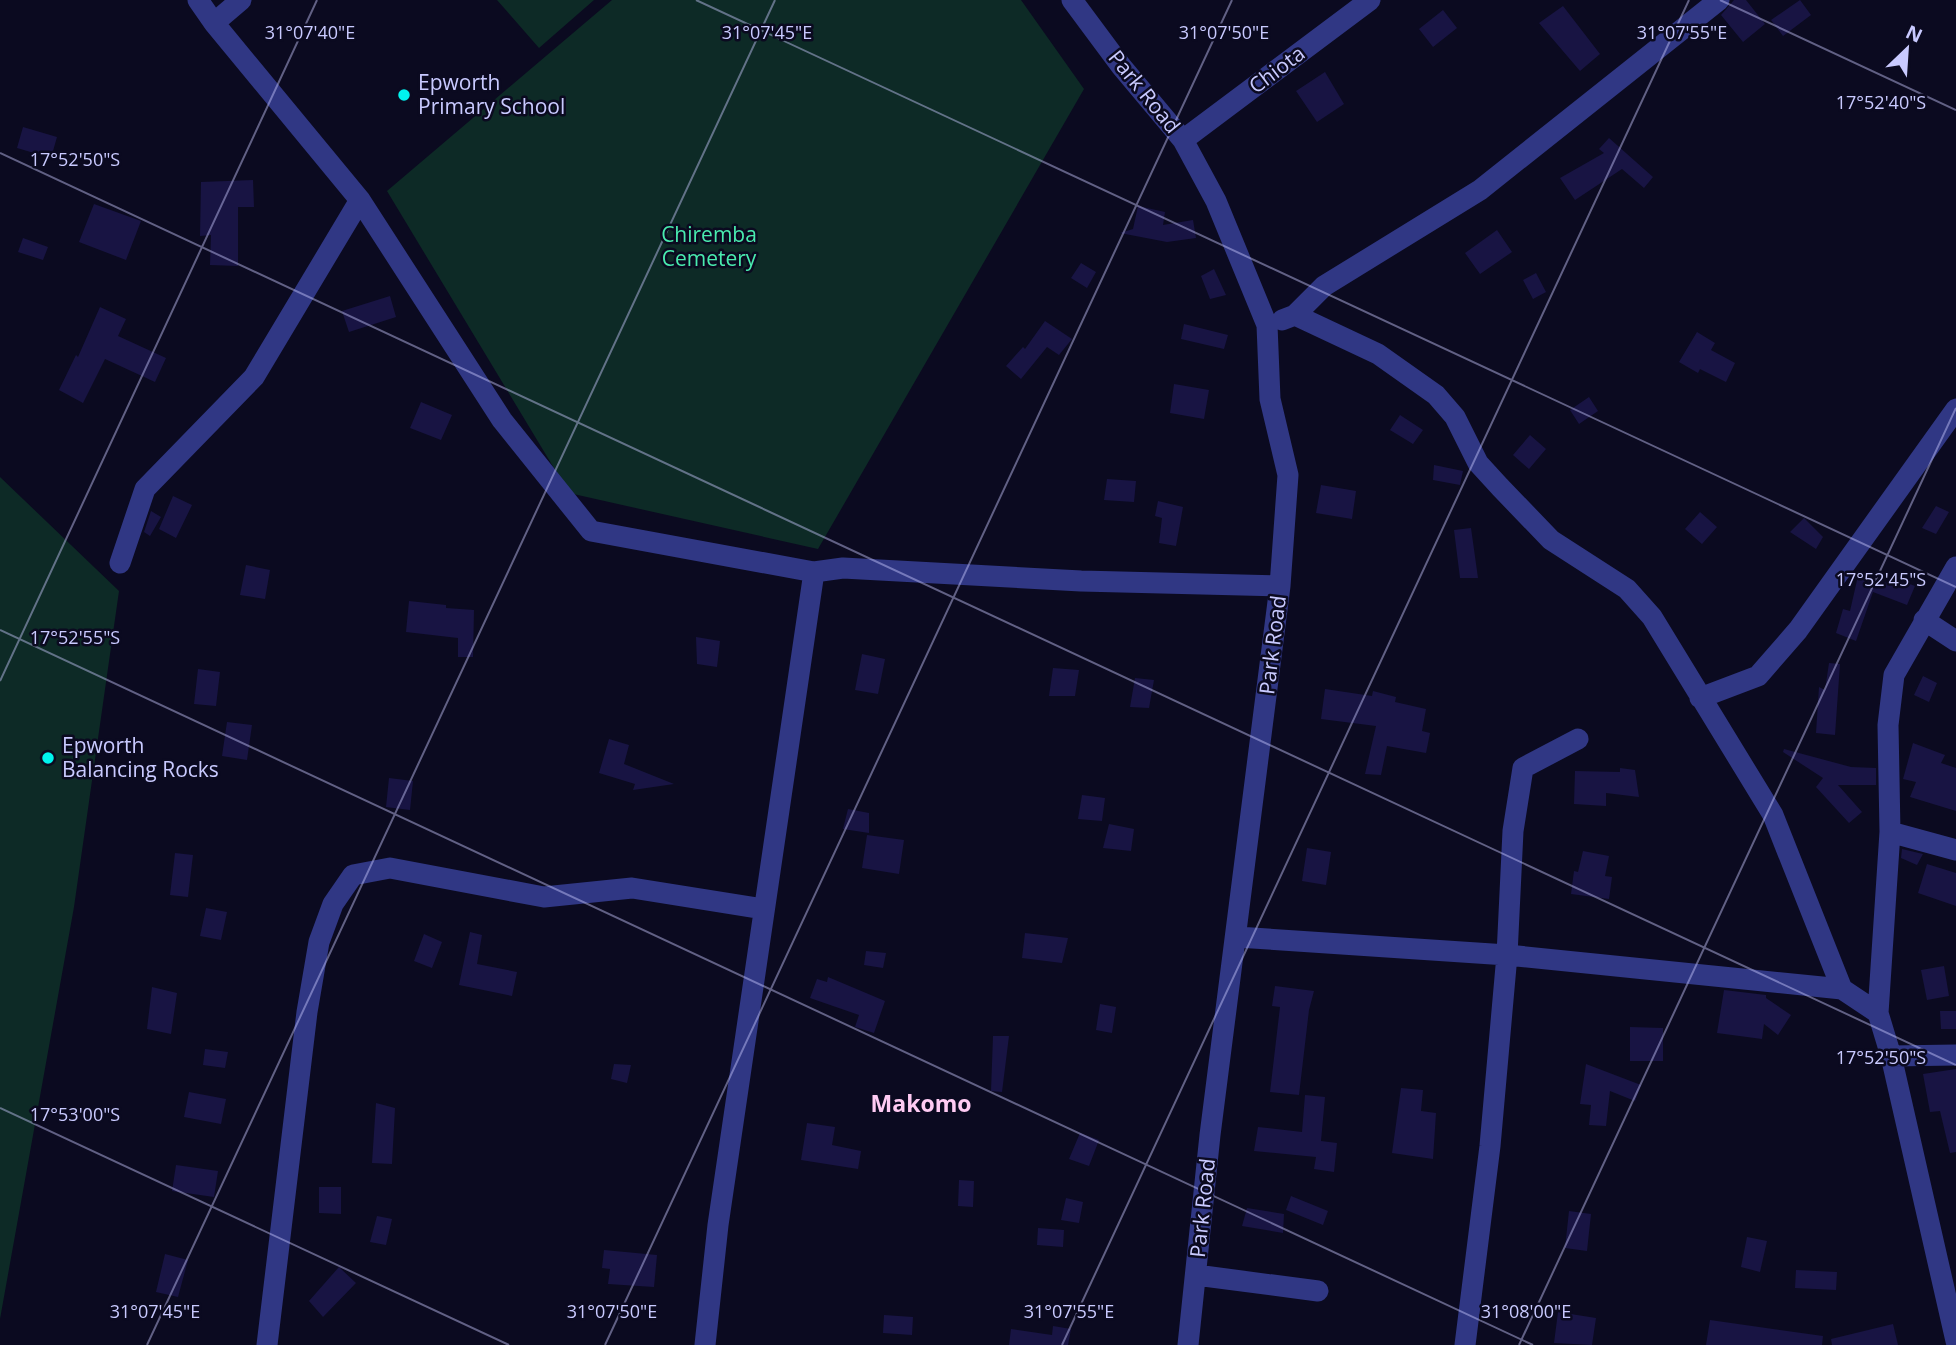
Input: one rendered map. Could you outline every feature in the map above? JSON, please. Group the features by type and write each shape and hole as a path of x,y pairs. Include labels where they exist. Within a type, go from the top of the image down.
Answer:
{"street":[{"path":"198,0 360,200 502,420 592,531 814,572 843,568 1081,581 1280,586"},
{"path":"214,23 241,0"},
{"name":"Park Road","path":"1072,0 1121,66 1183,140 1216,201 1267,325 1270,399 1288,475 1280,586 1210,1135 1188,1345"},
{"name":"Chiota","path":"1183,140 1370,0"},
{"path":"1267,325 1295,316 1324,286 1480,190 1719,0"},
{"path":"120,563 145,489 254,377 360,200"},
{"path":"1295,316 1378,354 1436,395 1455,417 1478,463 1551,540 1627,589 1652,617 1773,815 1842,989"},
{"path":"1700,698 1758,676 1798,630 1956,409"},
{"path":"1956,567 1923,620 1894,675 1888,725 1890,832 1878,1013 1891,1056 1956,1341"},
{"path":"705,1345 718,1225 814,572"},
{"path":"1923,620 1956,641"},
{"path":"1465,1345 1490,1146 1507,954 1513,831 1524,768 1578,739"},
{"path":"1890,832 1956,850"},
{"path":"267,1345 307,1012 319,942 333,904 353,874 390,869 544,897 632,888 763,909"},
{"path":"1237,937 1507,954 1842,989 1878,1013"},
{"path":"1891,1056 1956,1055"},
{"path":"1196,1275 1318,1291"}],"green space":[{"path":"497,0 594,0 539,48"},
{"name":"Chiremba Cemetery","path":"612,0 1021,0 1084,89 818,549 569,493 387,191"},
{"name":"Epworth Balancing Rocks","path":"0,477 119,591 74,907 0,1319"}],"building":[{"path":"1734,0 1746,0 1765,24 1743,42 1721,15"},
{"path":"1800,0 1811,15 1783,36 1771,20"},
{"path":"1563,6 1600,54 1580,71 1539,23"},
{"path":"1443,10 1457,28 1433,47 1419,29"},
{"path":"1325,72 1344,104 1317,122 1296,91"},
{"path":"23,127 57,137 51,158 17,148"},
{"path":"1609,138 1653,177 1644,188 1622,169 1575,200 1560,178 1604,153 1599,149"},
{"path":"253,180 254,207 238,207 238,266 210,265 211,235 200,236 201,182"},
{"path":"94,204 141,221 126,260 79,242"},
{"path":"1138,206 1165,212 1163,225 1193,220 1196,238 1167,242 1120,233 1133,229"},
{"path":"1497,230 1512,252 1480,274 1465,253"},
{"path":"23,238 48,247 43,260 18,252"},
{"path":"1081,263 1096,272 1087,288 1071,278"},
{"path":"1214,269 1226,295 1210,299 1201,276"},
{"path":"1536,273 1546,292 1533,299 1523,280"},
{"path":"390,296 396,317 349,332 342,311"},
{"path":"100,307 126,319 118,336 166,358 155,382 105,359 83,403 59,390 76,355 78,357"},
{"path":"1045,321 1072,339 1059,355 1047,347 1021,379 1006,366 1023,347 1025,349"},
{"path":"1184,324 1228,335 1224,349 1181,339"},
{"path":"1697,332 1715,343 1711,350 1735,363 1726,382 1700,369 1698,373 1679,362"},
{"path":"1174,384 1209,390 1204,419 1170,413"},
{"path":"1589,397 1598,411 1579,424 1570,410"},
{"path":"421,402 452,415 441,440 410,428"},
{"path":"1400,415 1423,430 1413,444 1390,430"},
{"path":"1530,435 1546,449 1529,469 1513,455"},
{"path":"1434,465 1463,471 1460,485 1433,480"},
{"path":"1107,479 1136,481 1134,502 1104,500"},
{"path":"1321,485 1356,491 1352,519 1316,513"},
{"path":"173,496 192,505 176,538 159,529"},
{"path":"1158,501 1183,507 1176,546 1159,543 1162,518 1155,516"},
{"path":"1936,506 1949,512 1936,534 1922,528"},
{"path":"151,511 161,517 150,536 144,532"},
{"path":"1700,512 1717,527 1702,544 1685,529"},
{"path":"1804,518 1823,537 1816,549 1790,532"},
{"path":"1471,528 1478,578 1460,578 1454,530"},
{"path":"246,565 270,570 265,599 240,595"},
{"path":"1858,576 1892,584 1894,578 1915,586 1907,605 1873,592 1856,641 1836,633 1843,609 1850,611"},
{"path":"409,601 474,610 473,657 458,657 458,638 406,632"},
{"path":"696,637 720,641 717,667 697,664"},
{"path":"862,654 885,659 878,694 855,690"},
{"path":"1829,663 1840,664 1835,735 1816,733 1819,687 1825,690"},
{"path":"1053,668 1079,670 1075,696 1049,696"},
{"path":"198,669 220,672 216,706 194,704"},
{"path":"1923,676 1937,683 1929,702 1914,695"},
{"path":"1135,678 1154,680 1149,708 1130,707"},
{"path":"1325,689 1372,696 1373,691 1396,697 1395,702 1426,709 1422,731 1430,733 1426,753 1387,746 1381,775 1365,774 1376,726 1321,719"},
{"path":"227,722 252,725 247,760 222,756"},
{"path":"609,739 629,745 624,764 674,784 633,790 635,784 599,773"},
{"path":"1913,743 1945,755 1941,763 1956,768 1956,811 1910,797 1916,782 1903,779"},
{"path":"1784,749 1851,767 1876,768 1876,785 1838,785 1862,812 1849,823 1816,787 1823,778 1783,752"},
{"path":"1620,768 1635,770 1639,797 1606,793 1606,806 1574,804 1575,771 1620,772"},
{"path":"389,778 413,781 410,810 386,807"},
{"path":"1082,795 1105,798 1102,821 1078,819"},
{"path":"848,809 869,813 869,833 843,829"},
{"path":"1109,824 1134,829 1131,851 1103,848"},
{"path":"867,835 904,840 899,874 862,868"},
{"path":"1307,848 1331,852 1326,885 1302,881"},
{"path":"1902,849 1923,854 1917,865 1901,858"},
{"path":"1583,851 1609,856 1605,876 1612,877 1609,899 1571,894 1574,871 1578,872"},
{"path":"175,853 193,855 188,897 170,895"},
{"path":"1927,864 1956,873 1956,906 1918,893"},
{"path":"206,908 227,912 221,940 200,936"},
{"path":"470,932 482,935 477,964 517,972 512,996 459,985"},
{"path":"1025,933 1068,938 1062,963 1022,958"},
{"path":"424,934 442,942 432,968 414,961"},
{"path":"866,951 886,953 883,968 864,965"},
{"path":"1944,966 1949,996 1927,1000 1921,970"},
{"path":"828,977 885,1001 874,1033 855,1027 859,1015 810,998 817,979 827,982"},
{"path":"1275,986 1314,991 1309,1010 1299,1095 1270,1092 1280,1007 1272,1006"},
{"path":"152,987 177,993 171,1034 147,1029"},
{"path":"1724,990 1766,995 1766,998 1791,1015 1778,1035 1764,1024 1762,1039 1717,1033"},
{"path":"1100,1004 1116,1007 1112,1033 1096,1030"},
{"path":"1940,1011 1956,1011 1956,1029 1941,1029"},
{"path":"1630,1027 1663,1028 1663,1061 1630,1061"},
{"path":"993,1036 1009,1036 1002,1092 991,1091"},
{"path":"205,1049 228,1052 225,1068 203,1065"},
{"path":"614,1064 631,1065 627,1083 611,1079"},
{"path":"1586,1064 1641,1085 1635,1101 1610,1091 1606,1126 1589,1125 1591,1105 1580,1104"},
{"path":"1956,1069 1956,1152 1950,1153 1940,1111 1930,1112 1923,1074"},
{"path":"1401,1088 1423,1090 1421,1111 1436,1113 1433,1159 1392,1153"},
{"path":"189,1092 226,1099 221,1124 184,1117"},
{"path":"1305,1095 1325,1097 1321,1141 1337,1143 1334,1172 1314,1169 1316,1157 1254,1151 1258,1127 1302,1132"},
{"path":"376,1103 395,1108 392,1164 372,1163"},
{"path":"807,1123 835,1127 832,1145 861,1151 858,1169 801,1160"},
{"path":"1080,1133 1099,1140 1089,1166 1069,1159"},
{"path":"176,1165 218,1171 214,1197 172,1191"},
{"path":"959,1180 974,1181 973,1207 958,1206"},
{"path":"319,1187 341,1187 341,1214 319,1213"},
{"path":"1291,1196 1328,1211 1323,1225 1286,1210"},
{"path":"1066,1198 1083,1202 1079,1223 1061,1220"},
{"path":"1247,1208 1284,1214 1283,1233 1242,1226"},
{"path":"1569,1211 1591,1214 1587,1251 1565,1248"},
{"path":"377,1216 392,1219 386,1245 370,1242"},
{"path":"1038,1228 1064,1230 1063,1247 1037,1245"},
{"path":"1747,1237 1767,1241 1760,1272 1741,1267"},
{"path":"604,1250 657,1255 654,1287 608,1284 610,1269 602,1268"},
{"path":"165,1254 188,1260 178,1297 156,1292"},
{"path":"339,1267 356,1283 323,1317 309,1301"},
{"path":"1796,1270 1837,1272 1836,1290 1795,1288"},
{"path":"1558,1312 1596,1318 1592,1345 1554,1343"},
{"path":"884,1315 913,1317 912,1335 883,1333"},
{"path":"1710,1320 1823,1336 1822,1345 1706,1345"},
{"path":"1893,1324 1898,1345 1832,1345 1831,1339"},
{"path":"1053,1326 1071,1329 1068,1345 1009,1345 1011,1329 1052,1335"}],"place":[{"name":"Epworth Primary School","path":"404,95"},
{"name":"Epworth Balancing Rocks","path":"48,758"}],"district":[{"name":"Makomo","path":"921,1104"}]}
